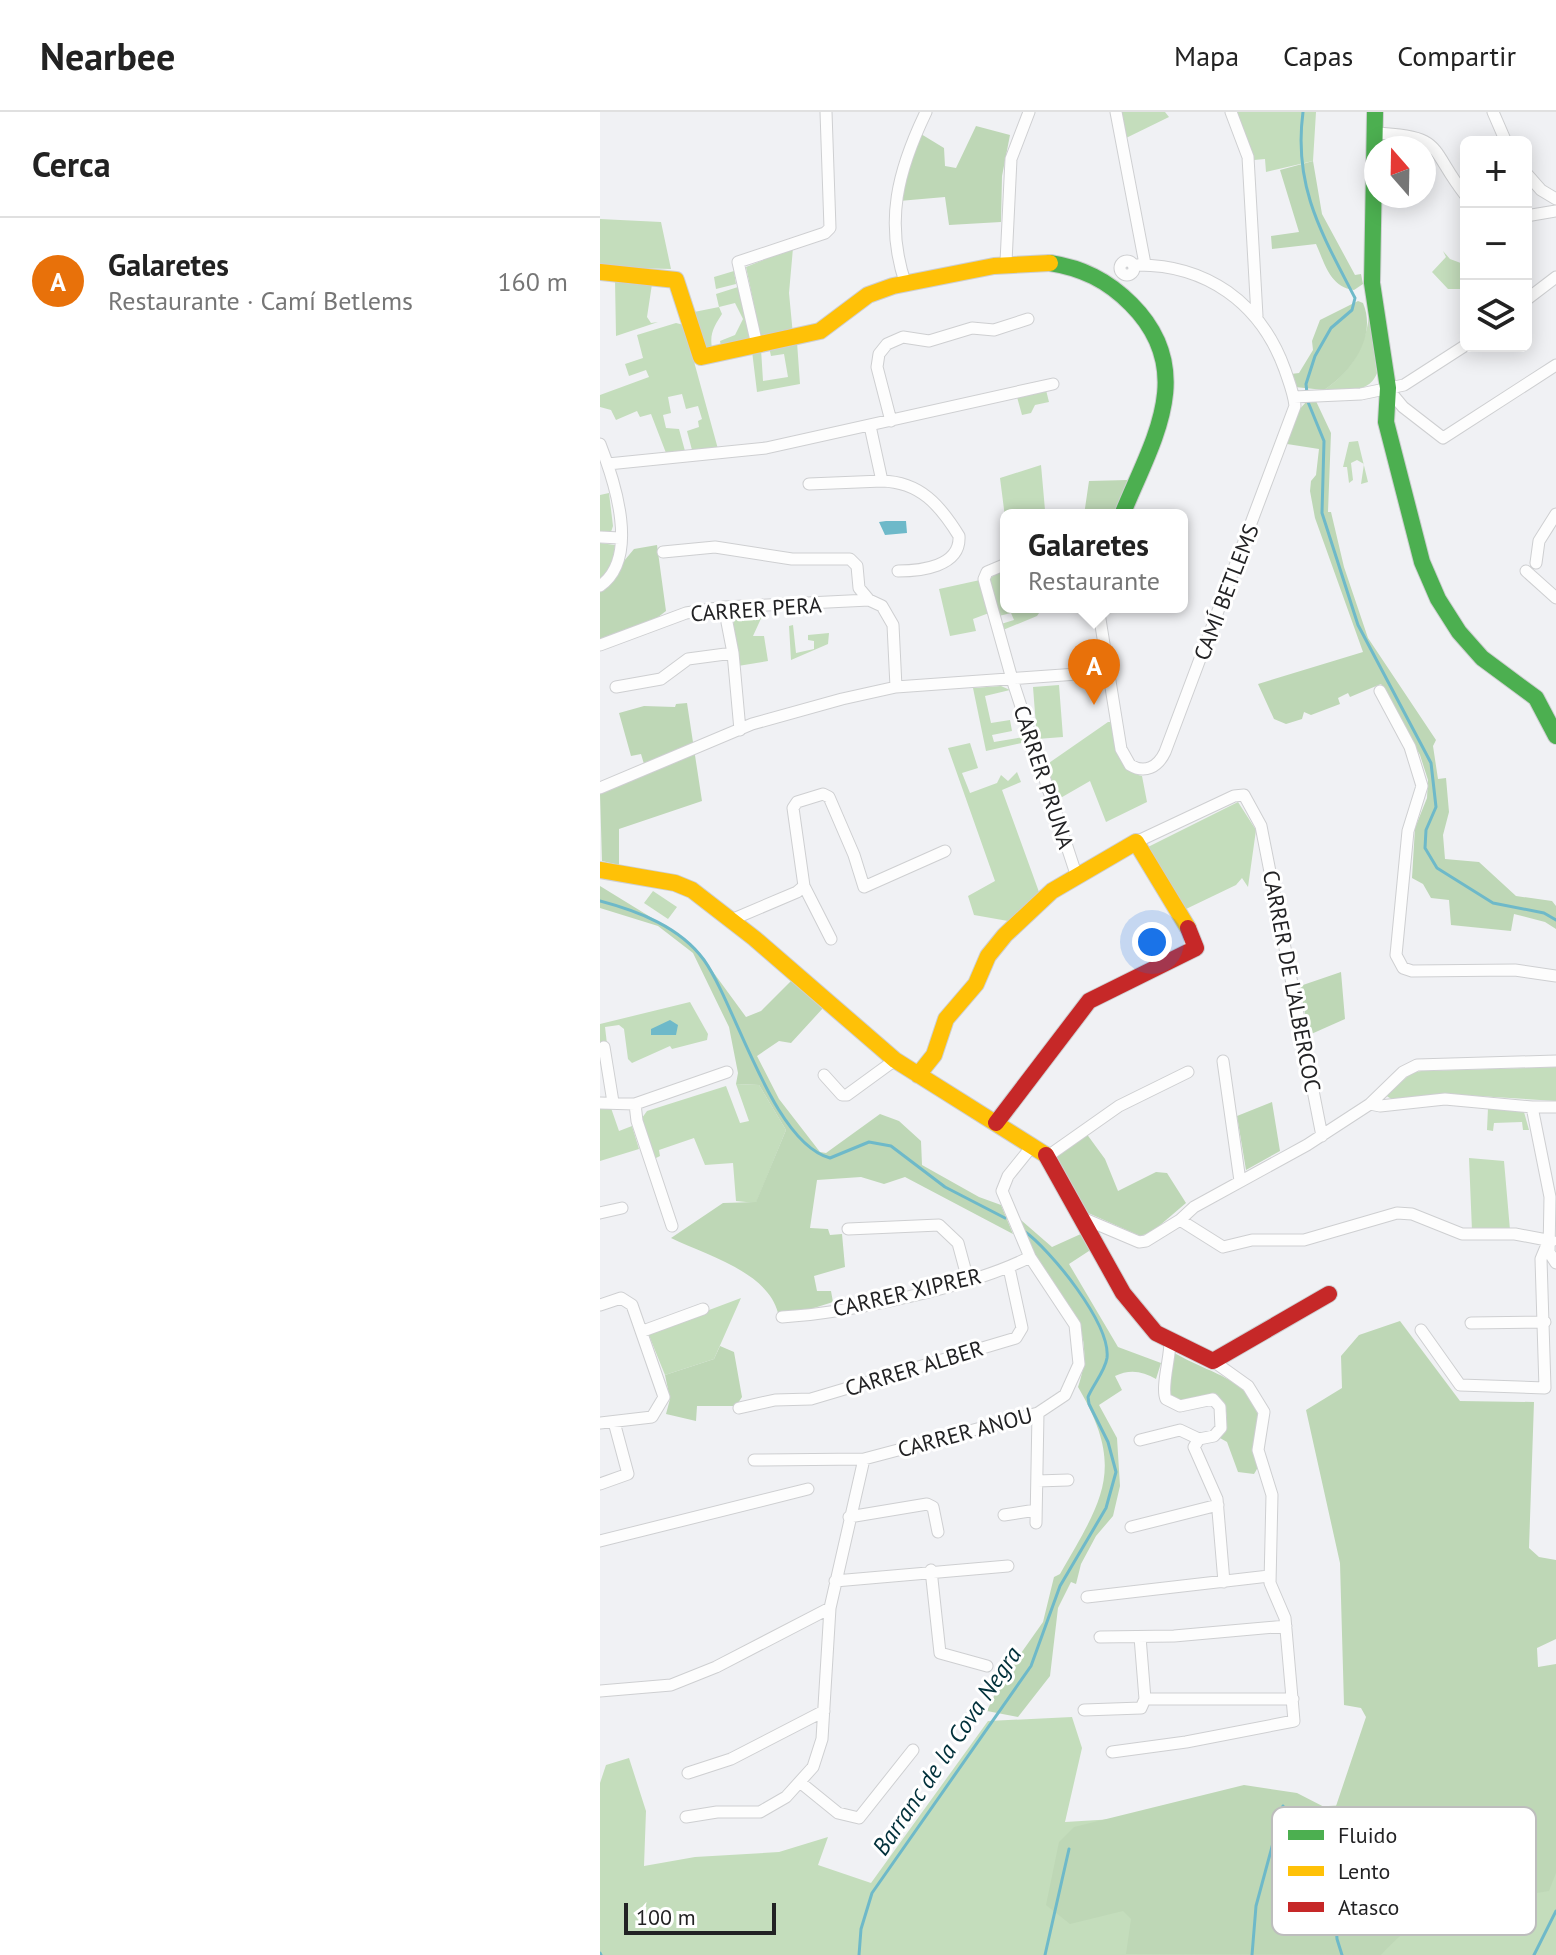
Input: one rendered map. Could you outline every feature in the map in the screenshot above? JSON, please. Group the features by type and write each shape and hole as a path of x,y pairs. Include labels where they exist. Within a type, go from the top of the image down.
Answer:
{"street":[{"path":"757,345 738,262 825,233 830,228 826,112"},
{"path":"906,285 895,244 896,198 904,160 926,112"},
{"path":"1006,262 1011,159 1029,112"},
{"path":"1116,112 1139,264"},
{"path":"1231,112 1249,165 1257,318"},
{"path":"1375,112 1372,283 1388,388 1386,422 1432,587 1459,632 1482,658 1536,698 1556,736"},
{"path":"1493,112 1503,136"},
{"path":"1375,133 1410,135 1429,142 1441,153 1460,186"},
{"path":"1532,180 1556,199"},
{"path":"1532,215 1556,211"},
{"path":"600,272 676,280 701,357 818,332 836,322 867,296 1006,262 1052,261 1116,278"},
{"path":"1122,509 1157,433 1165,404 1166,375 1162,351 1153,332 1122,293 1116,278 1124,262 1191,272 1240,299 1257,318 1276,348 1294,397 1361,394 1416,381 1460,349"},
{"path":"1532,295 1556,277"},
{"path":"891,421 877,367 879,354 887,344 903,337 929,341 975,328 994,330 1028,319"},
{"path":"1388,388 1403,407 1443,438 1556,365"},
{"path":"608,464 754,450 1053,384"},
{"name":"CAMÍ BETLEMS","path":"1099,613 1104,659 1123,756 1137,769 1156,765 1165,752 1262,497 1295,406 1294,397"},
{"path":"870,426 882,481"},
{"path":"600,444 608,464 620,544 616,569 600,586"},
{"path":"809,484 882,481 907,483 921,490 959,536 959,546 943,562 929,569 898,571"},
{"path":"1536,563 1539,541 1556,514"},
{"path":"600,537 620,544"},
{"path":"663,552 722,547 792,559 847,558 857,566 858,584 869,600 882,606 893,625 896,687"},
{"name":"CARRER PRUNA","path":"1000,567 987,572 984,579 1012,679 1076,874"},
{"path":"1526,571 1556,598"},
{"name":"CARRER PERA","path":"600,645 677,615 724,607 869,600"},
{"path":"724,607 733,653 740,730"},
{"path":"616,687 661,679 694,657 733,653"},
{"path":"600,788 783,714 896,687 1089,672 1104,659"},
{"path":"1077,674 1108,682"},
{"path":"1380,691 1410,747 1422,786 1420,802 1408,831 1396,955 1398,962 1412,971 1515,970 1556,976"},
{"path":"831,939 804,886 793,808 797,802 823,794 829,797 864,887 945,851"},
{"name":"CARRER DE L'ALBERCOC","path":"1136,842 1240,794 1248,799 1261,826 1322,1136"},
{"path":"918,1075 934,1055 946,1019 976,984 998,943 1034,905 1076,874 1136,842 1196,941 1193,950 1089,1001 996,1123"},
{"path":"600,870 684,886 731,920 895,1060 1048,1156 1123,1293 1152,1329 1170,1342 1213,1361 1248,1386 1264,1412 1258,1450 1272,1495 1269,1576 1286,1626 1293,1699 1292,1724 1112,1752"},
{"path":"731,920 797,892 804,886"},
{"path":"604,1047 606,1102 635,1104 727,1072"},
{"path":"824,1075 842,1095 847,1095 895,1060"},
{"path":"1223,1061 1240,1181"},
{"path":"1080,1217 1139,1242 1180,1220 1194,1207 1322,1136 1370,1104 1412,1066 1556,1061"},
{"path":"1048,1156 1119,1106 1188,1072"},
{"path":"1370,1104 1380,1106 1445,1099 1556,1107"},
{"path":"635,1104 637,1121 672,1226"},
{"path":"1532,1107 1550,1197 1552,1241 1549,1252 1556,1263"},
{"name":"CARRER ANOU","path":"754,1460 864,1459 1038,1413 1065,1395 1079,1364 1080,1344 1071,1316 1030,1257 1002,1191 1008,1176 1033,1145"},
{"path":"600,1213 622,1208"},
{"path":"1180,1220 1223,1247 1252,1240 1304,1240 1397,1213 1412,1214 1462,1234 1515,1234 1552,1241"},
{"path":"848,1229 939,1225 958,1243 968,1280"},
{"path":"1421,1330 1460,1385 1545,1388 1541,1259 1552,1241"},
{"name":"CARRER XIPRER","path":"782,1317 899,1297 1009,1268 1030,1257"},
{"name":"CARRER ALBER","path":"739,1408 775,1400 811,1399 1016,1338 1022,1328 1009,1268"},
{"path":"1213,1361 1329,1294"},
{"path":"600,1305 626,1299 632,1305 663,1384 662,1406 652,1417 600,1423"},
{"path":"643,1331 703,1309"},
{"path":"1471,1323 1545,1322"},
{"path":"1140,1440 1180,1430 1199,1439 1214,1436 1221,1428 1220,1407 1213,1399 1180,1406 1166,1399 1163,1389 1171,1365 1170,1342"},
{"path":"1036,1523 1038,1413"},
{"path":"600,1484 628,1474 614,1422"},
{"path":"1199,1439 1194,1447 1218,1505 1224,1582"},
{"path":"686,1817 760,1812 777,1804 801,1783 820,1753 830,1608 864,1459"},
{"path":"1037,1481 1068,1480"},
{"path":"600,1541 808,1489"},
{"path":"849,1517 927,1504 933,1507 938,1532"},
{"path":"1131,1527 1218,1505"},
{"path":"1004,1515 1036,1510"},
{"path":"835,1581 931,1570 1008,1566"},
{"path":"931,1570 940,1653 987,1666"},
{"path":"1087,1597 1269,1576"},
{"path":"600,1691 671,1685 716,1667 830,1608"},
{"path":"1100,1637 1286,1626"},
{"path":"1084,1710 1141,1708 1145,1699 1140,1637"},
{"path":"1145,1699 1293,1699"},
{"path":"688,1773 731,1759 824,1711"},
{"path":"801,1783 838,1813 859,1818 913,1750"}],"green space":[{"path":"1120,112 1165,112 1169,117 1124,139"},
{"path":"1235,112 1316,112 1313,161 1266,172 1265,159 1254,160"},
{"path":"976,126 1010,135 1002,176 1001,222 949,225 945,197 899,201 921,134 944,148 945,166 956,168"},
{"path":"1313,161 1322,214 1355,275 1361,274 1363,284 1354,290 1334,279 1316,244 1272,249 1271,236 1299,232 1280,170"},
{"path":"600,219 661,222 671,269 600,267"},
{"path":"793,248 789,293 793,335 761,338 746,267"},
{"path":"1443,251 1450,259 1460,263 1460,289 1448,289 1432,272 1446,257"},
{"path":"734,271 736,284 716,289 714,277"},
{"path":"615,280 652,284 647,317 651,323 658,322 616,336"},
{"path":"738,287 744,301 750,340 721,346 720,341 735,335 743,319 735,303 719,307 716,294"},
{"path":"1358,301 1363,303 1367,328 1352,363 1324,390 1295,387 1291,374 1299,373 1313,350 1312,341 1320,320"},
{"path":"719,307 722,314 712,333 712,348 704,349 694,312"},
{"path":"1369,316 1377,373 1373,380 1362,388 1324,390 1342,375 1355,358 1364,339"},
{"path":"676,323 684,325 718,449 692,450 687,431 699,427 698,421 702,419 698,406 686,409 682,394 668,397 671,413 663,415 666,428 679,429 685,451 666,453 651,414 640,417 637,411 616,420 611,410 600,407 600,395 649,377 646,370 629,376 625,364 643,358 637,335"},
{"path":"797,342 800,384 757,392 752,351 761,349 763,381 788,377 784,354 771,356 769,347"},
{"path":"1046,390 1049,402 1035,405 1031,413 1022,415 1017,397"},
{"path":"1315,399 1331,433 1328,512 1331,512 1344,567 1368,638 1436,740 1433,746 1438,779 1446,778 1449,812 1443,835 1445,859 1479,862 1516,896 1552,901 1556,906 1556,929 1545,922 1514,914 1511,931 1451,925 1449,900 1431,898 1423,884 1412,878 1415,828 1427,798 1428,780 1420,755 1381,684 1350,697 1348,693 1338,698 1340,704 1311,715 1304,712 1302,719 1286,724 1274,719 1258,684 1363,652 1315,518 1310,491 1311,481 1316,475 1319,449 1287,444 1297,412 1307,401"},
{"path":"1358,441 1364,464 1357,460 1351,463 1353,480 1349,483 1347,467 1343,467 1349,442"},
{"path":"1041,465 1045,509 1004,509 1000,478"},
{"path":"1364,465 1368,482 1361,484"},
{"path":"1128,480 1118,508 1085,509 1089,481"},
{"path":"609,493 613,526 611,532 600,533 600,495"},
{"path":"600,543 615,545 613,565 600,582"},
{"path":"657,545 666,611 653,621 600,641 600,590 634,549"},
{"path":"1000,572 1000,613 1011,613 999,616 988,579"},
{"path":"980,580 989,613 973,619 976,631 950,636 939,589"},
{"path":"732,609 764,612 753,636 764,636 768,661 738,666"},
{"path":"1011,613 1039,613 1003,630 1001,624 1014,620"},
{"path":"793,625 796,653 814,649 814,641 808,640 808,635 829,633 828,644 791,660 789,626"},
{"path":"1059,685 1063,737 1037,739 1033,687"},
{"path":"1001,686 1010,690 985,696 991,723 1010,720 1012,731 992,735 994,742 1024,737 1026,742 986,751 973,688"},
{"path":"687,703 702,801 619,829 619,865 602,861 600,794 647,774 641,754 631,756 619,713 644,706 675,707 676,704"},
{"path":"1111,722 1122,762 1133,773 1142,776 1147,802 1106,822 1090,781 1057,800 1046,765"},
{"path":"970,743 978,768 962,773 970,793 997,783 1001,775 1008,781 1017,772 1021,782 1002,790 1039,892 1008,921 974,915 968,896 995,881 948,748"},
{"path":"1238,802 1256,830 1248,887 1242,878 1236,885 1186,909 1148,847"},
{"path":"600,886 670,929 697,950 746,1017 761,1011 792,980 824,1007 791,1043 779,1041 757,1056 779,1099 820,1152 826,1153 880,1114 899,1121 921,1141 922,1165 979,1197 1001,1205 1013,1234 905,1177 884,1184 861,1177 817,1180 810,1228 828,1229 830,1235 842,1234 845,1267 814,1276 817,1291 831,1291 833,1302 798,1313 778,1313 762,1286 749,1276 718,1258 671,1238 723,1203 756,1202 786,1130 759,1085 736,1084 738,1073 729,1027 693,953 658,926 600,908"},
{"path":"653,891 677,907 668,919 644,903"},
{"path":"1341,972 1345,1019 1309,1035 1300,986"},
{"path":"690,1002 708,1034 707,1040 672,1049 670,1046 632,1063 628,1059 624,1029 619,1025 605,1027 607,1044 600,1045 600,1024"},
{"path":"1556,1067 1556,1101 1446,1094 1393,1100 1385,1095 1412,1073 1421,1071"},
{"path":"736,1084 759,1085 786,1130 756,1203 736,1201 733,1163 705,1165 694,1138 659,1150 660,1156 654,1159 642,1118 647,1111 726,1086 740,1123 749,1121"},
{"path":"1272,1102 1280,1151 1246,1170 1237,1116"},
{"path":"611,1108 619,1131 632,1126 639,1149 600,1161 600,1109"},
{"path":"1488,1108 1524,1112 1529,1130 1523,1130 1522,1122 1494,1123 1493,1131 1487,1130"},
{"path":"1086,1133 1105,1159 1118,1191 1156,1172 1167,1173 1186,1203 1152,1232 1140,1236 1086,1212 1054,1157"},
{"path":"1469,1158 1504,1161 1510,1230 1472,1231"},
{"path":"1015,1215 1052,1247 1083,1233 1092,1249 1069,1264 1118,1347 1161,1363 1156,1379 1136,1372 1115,1376 1122,1390 1099,1405 1117,1438 1120,1486 1113,1516 1096,1536 1081,1564 1076,1584 1071,1582 1058,1608 1050,1676 1018,1717 987,1711 1000,1683 1043,1622 1054,1577 1060,1574 1097,1503 1105,1462 1093,1416 1078,1387 1083,1366 1081,1331 1066,1301 1033,1254"},
{"path":"741,1298 714,1359 665,1375 648,1333"},
{"path":"1400,1321 1460,1401 1534,1402 1529,1548 1539,1557 1556,1560 1556,1639 1537,1648 1538,1667 1556,1664 1556,1873 1549,1891 1536,1894 1536,1807 1336,1807 1366,1717 1361,1708 1344,1705 1340,1563 1306,1410 1342,1388 1341,1356 1359,1335"},
{"path":"720,1346 734,1352 742,1397 736,1406 697,1406 696,1421 666,1414 670,1399 665,1375 714,1359"},
{"path":"1173,1352 1232,1382 1253,1402 1258,1417 1260,1447 1254,1474 1238,1472 1227,1442 1220,1438 1227,1414 1213,1394 1177,1401 1168,1395"},
{"path":"1072,1717 1082,1748 1065,1822 1272,1809 1272,1935 1536,1935 1536,1807 1313,1807 1512,1795 1556,1725 1556,1955 600,1955 600,1783 606,1765 629,1758 646,1811 644,1866 695,1857 779,1852 828,1837 818,1865 871,1883 988,1721"},
{"path":"1244,1785 1297,1793 1324,1807 1272,1807 1272,1935 1402,1935 1381,1955 1126,1954 1131,1919 1123,1911 1070,1924 1046,1905 1059,1842 1074,1827"}],"water":[{"path":"906,521 907,533 885,535 879,522"},
{"path":"670,1020 678,1025 676,1035 651,1035 651,1029"}],"waterway":[{"path":"1303,112 1301,139 1306,187 1321,231 1355,298 1352,310 1331,328 1315,356 1306,384 1308,402 1324,441 1322,513 1358,625 1431,763 1436,807 1426,830 1425,848 1437,868 1493,903 1544,913 1556,920"},
{"path":"600,901 657,922 694,948 717,981 773,1101 790,1127 809,1147 830,1158 869,1142 891,1146 945,1187 1005,1218"},
{"name":"Barranc de la Cova Negra","path":"859,1955 861,1929 872,1893 1031,1666 1060,1586 1106,1508 1116,1472 1108,1442 1088,1397 1104,1368 1106,1344 1077,1288 1024,1231"},
{"path":"1252,1955 1256,1906 1272,1847"},
{"path":"1045,1955 1069,1849"},
{"path":"1534,1955 1556,1911"},
{"path":"1337,1935 1342,1955"}],"traffic: fast":[{"path":"1375,112 1372,283 1388,388 1386,422 1422,562 1438,599 1459,632 1482,658 1536,698 1556,736"},
{"path":"1050,263 1094,276 1113,288 1131,304 1151,330 1162,356 1166,382 1163,408 1156,435 1125,509"}],"traffic: slow":[{"path":"600,272 676,280 701,357 820,331 868,295 893,286 994,266 1050,263"},
{"path":"918,1075 934,1055 946,1019 976,984 988,956 1005,935 1052,891 1136,842 1188,928"},
{"path":"600,870 675,883 692,890 754,938 895,1060 1046,1155"}],"traffic: jam":[{"path":"996,1123 1089,1001 1196,948 1188,928"},
{"path":"1046,1155 1123,1293 1156,1333 1213,1361 1329,1294"}],"place":[{"name":"Galaretes","path":"1094,705"}]}
